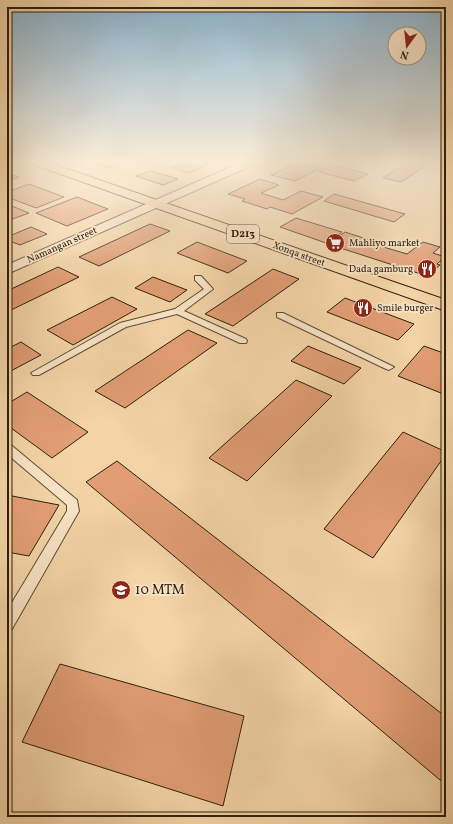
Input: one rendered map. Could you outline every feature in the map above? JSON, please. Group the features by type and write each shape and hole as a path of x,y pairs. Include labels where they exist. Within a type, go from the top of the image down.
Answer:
{"main road":[{"name":"Xonqa street","path":"151,201 446,306"}],"street":[{"name":"Namangan street","path":"7,270 164,201"}],"lane":[{"path":"36,373 123,325 178,311 209,289 198,278"},
{"path":"178,311 243,341"},
{"path":"280,315 389,367"},
{"path":"7,448 73,503 73,511 7,624"}],"building":[{"path":"19,201 53,201 36,208"},
{"path":"66,201 89,201 108,209 67,226 36,213"},
{"path":"243,201 315,201 292,214 270,207 267,209"},
{"path":"326,201 360,201 405,214 394,222"},
{"path":"7,204 29,213 7,221"},
{"path":"296,218 342,232 326,243 280,227"},
{"path":"150,224 170,231 99,266 79,257"},
{"path":"31,227 47,234 20,245 7,240 7,237"},
{"path":"345,232 373,241 370,243 407,254 423,242 440,247 433,253 445,257 437,264 440,265 427,276 328,244"},
{"path":"197,242 247,261 228,273 177,253"},
{"path":"58,267 79,277 7,312 7,291"},
{"path":"273,269 299,279 233,326 205,314"},
{"path":"153,277 187,290 170,302 135,288"},
{"path":"112,297 137,309 73,345 47,330"},
{"path":"345,298 414,324 398,340 327,312"},
{"path":"188,330 217,343 125,408 95,391"},
{"path":"21,342 41,355 7,373 7,349"},
{"path":"308,346 361,368 344,384 291,361"},
{"path":"424,346 446,354 446,395 398,376"},
{"path":"296,380 332,396 247,481 209,458"},
{"path":"27,392 88,432 52,458 7,425 7,404"},
{"path":"403,432 446,452 446,454 373,558 324,529"},
{"path":"117,461 446,717 446,785 86,482"},
{"path":"7,495 59,505 29,556 7,552"},
{"path":"60,664 244,716 223,806 22,742"}],"place":[{"name":"Mahliyo market","path":"335,243"},
{"name":"Dada gamburg","path":"427,269"},
{"name":"Smile burger","path":"363,308"},
{"name":"10 MTM","path":"121,590"}]}
